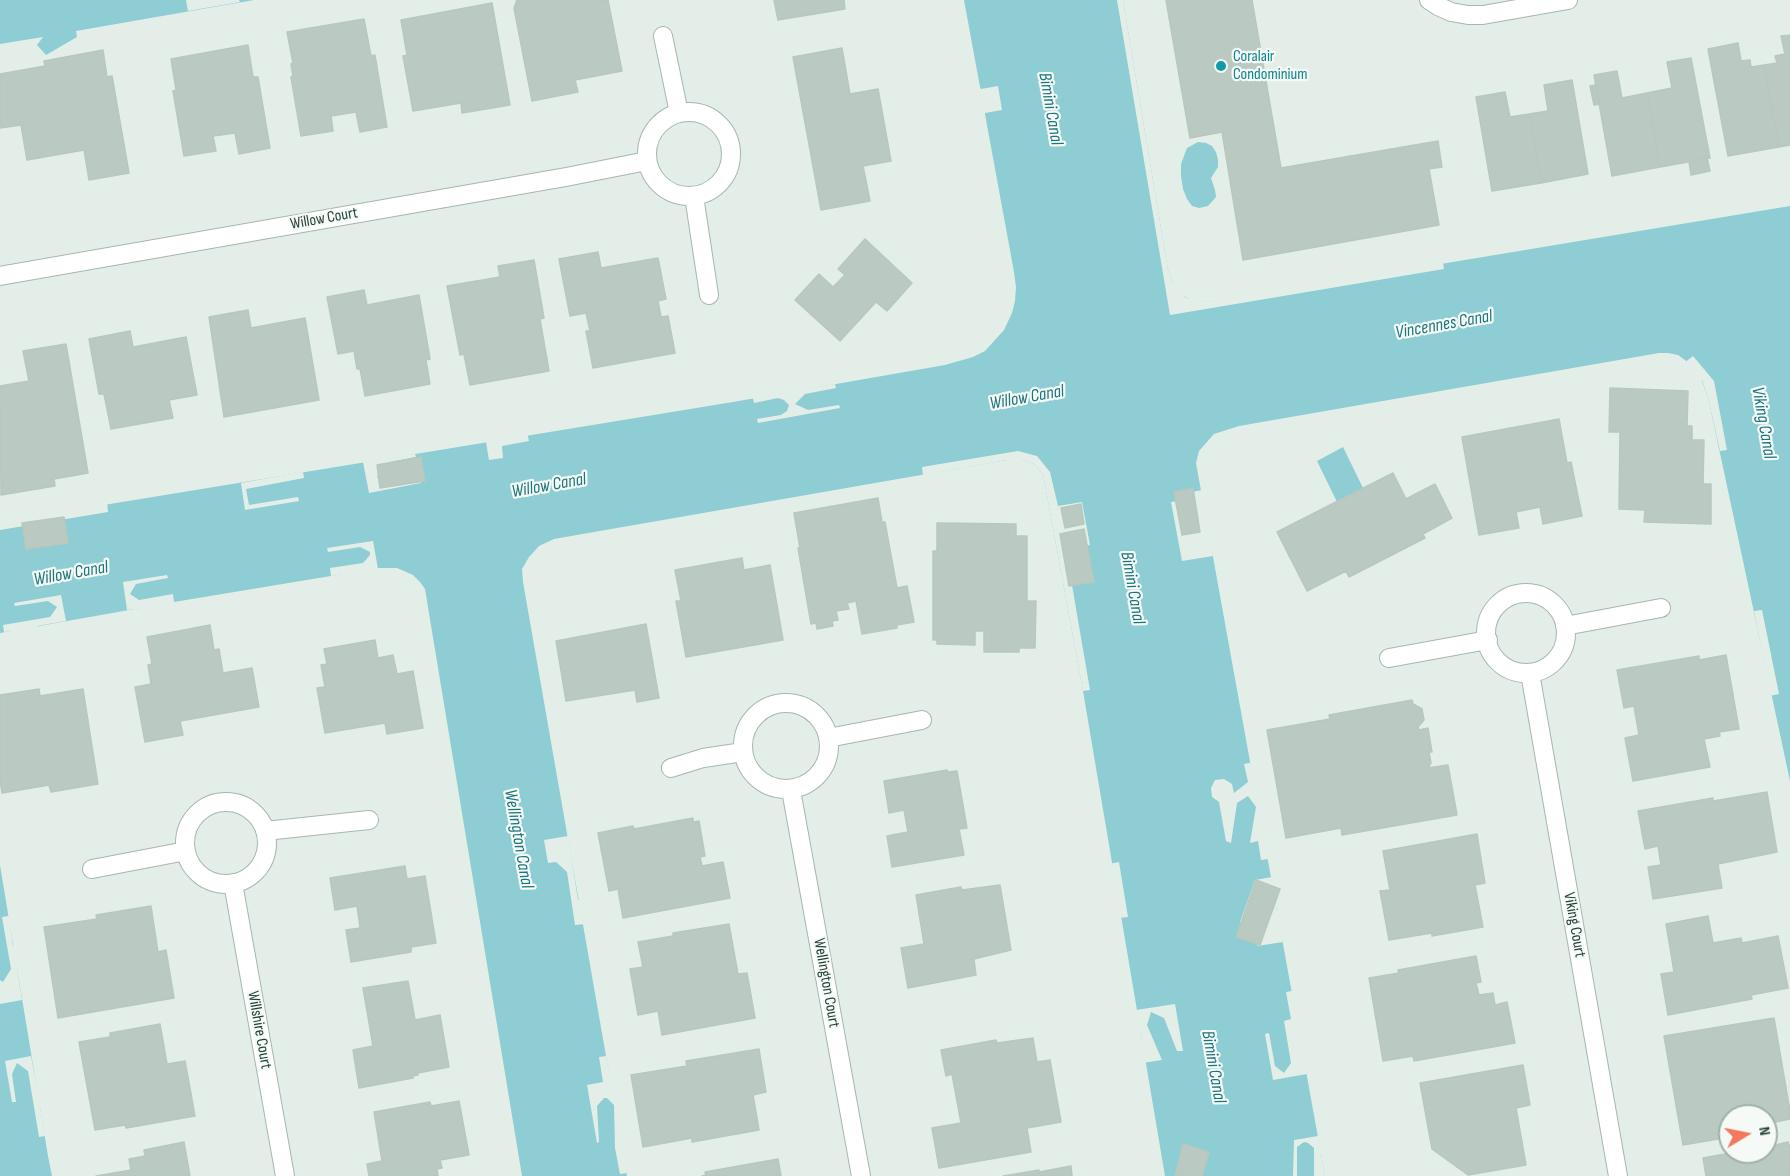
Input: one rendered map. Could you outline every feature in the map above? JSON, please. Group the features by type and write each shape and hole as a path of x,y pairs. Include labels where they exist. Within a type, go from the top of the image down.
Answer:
{"street":[{"path":"1429,0 1451,12 1468,15 1483,15 1568,0"},
{"path":"663,36 680,113"},
{"path":"680,113 700,113 709,117 720,125 727,135 731,148 731,161 727,173 719,184 708,192 694,196 681,196 664,188 652,173 647,161 647,148 657,125 668,117 680,113"},
{"name":"Willow Court","path":"0,276 647,161"},
{"path":"694,196 710,295"},
{"path":"1522,594 1536,595 1549,600 1559,610 1565,626 1566,637 1563,650 1555,661 1544,670 1530,673 1516,672 1504,666 1494,657 1488,640 1487,630 1490,617 1498,606 1509,597 1522,594"},
{"path":"1565,626 1660,608"},
{"path":"1389,658 1488,640"},
{"name":"Viking Court","path":"1530,673 1618,1176"},
{"path":"799,704 813,712 822,723 828,738 829,752 824,767 815,779 802,787 791,790 772,788 759,780 748,769 742,752 747,726 757,713 770,705 799,704"},
{"path":"828,738 922,720"},
{"path":"670,768 703,758 742,752"},
{"name":"Wellington Court","path":"791,790 861,1176"},
{"path":"219,802 233,802 246,807 257,816 265,831 267,843 264,857 257,869 246,878 233,883 219,883 205,878 195,869 186,851 188,828 195,816 206,807 219,802"},
{"path":"265,831 369,820"},
{"path":"92,869 186,851"},
{"name":"Willshire Court","path":"233,883 285,1176"}],"water":[{"path":"0,0 254,0 76,31 77,37 46,55 37,45 43,37 0,44"},
{"path":"964,0 1123,0 1168,270 1179,291 1187,298 1196,301 1218,301 1790,206 1790,781 1708,397 1700,376 1693,366 1678,355 1659,353 1239,426 1214,434 1199,451 1196,463 1325,1176 1165,1176 1083,691 1043,474 1034,464 1022,460 1007,460 554,539 539,546 529,557 522,569 523,582 627,1176 522,1176 425,589 420,582 413,575 397,568 379,568 0,633 0,522 733,402 945,365 985,351 1004,330 1012,313 1016,287"},
{"path":"1198,142 1212,146 1218,160 1218,167 1211,178 1216,197 1208,206 1199,208 1192,206 1187,199 1181,176 1181,164 1187,148"},
{"path":"1343,447 1363,488 1337,502 1317,461"},
{"path":"0,865 48,1156 52,1176 0,1176"}],"pier":[{"path":"186,0 239,0 240,2 188,11"},
{"path":"1117,0 1123,0 1168,270 1173,282 1186,298 1207,302 1443,263 1444,269 1170,315"},
{"path":"998,86 1002,110 985,113 985,116 982,116 977,87 981,89"},
{"path":"1693,356 1714,381 1727,450 1720,451 1702,380 1699,382 1684,363"},
{"path":"835,384 836,388 805,394 795,404 808,410 839,405 840,408 758,423 757,419 781,415 787,411 789,405 778,398 754,403 753,398"},
{"path":"527,432 529,441 502,446 503,458 489,460 486,442 501,439 501,436"},
{"path":"1018,451 1037,456 1050,472 1058,506 1082,502 1090,545 1066,550 1090,690 1083,691 1043,474 1034,464 1022,460 1007,460 923,475 922,467"},
{"path":"405,452 406,455 415,454 416,457 390,462 382,467 377,477 394,486 421,481 421,483 369,493 363,462"},
{"path":"303,472 304,478 246,489 249,505 298,497 299,501 245,510 241,483"},
{"path":"1202,490 1213,556 1182,561 1171,502"},
{"path":"107,502 108,512 0,530 0,520"},
{"path":"373,541 378,569 331,576 330,568 363,563 370,552 360,547 328,552 327,548"},
{"path":"167,575 168,578 136,584 130,594 139,600 173,594 172,605 152,610 151,607 127,610 123,582"},
{"path":"61,595 66,621 37,626 37,629 14,633 13,631 4,632 3,625 50,617 57,607 48,601 15,606 14,603"},
{"path":"1762,610 1779,694 1769,696 1754,611"},
{"path":"1254,762 1258,786 1255,787 1268,859 1261,860 1258,841 1250,843 1256,807 1248,796 1237,803 1231,843 1226,841 1219,802 1212,797 1211,788 1215,780 1224,779 1232,784 1234,793 1248,782 1244,764"},
{"path":"568,836 578,900 581,900 585,924 575,925 567,872 556,862 548,863 544,840"},
{"path":"1119,862 1128,917 1118,918 1109,864"},
{"path":"1272,877 1277,911 1281,910 1283,942 1257,946 1271,908 1245,923 1240,922 1255,880"},
{"path":"9,916 13,946 16,946 20,967 17,968 22,1000 0,1004 0,980 3,982 11,969 2,917"},
{"path":"1292,991 1307,1074 1273,1080 1265,1034 1269,1033 1275,1066 1284,1073 1291,1063 1284,1021 1291,1019 1286,992"},
{"path":"1175,1004 1183,1051 1177,1051 1164,1018 1151,1012 1147,1025 1162,1060 1142,1063 1139,1041 1142,1040 1136,1010"},
{"path":"31,1056 43,1106 40,1107 45,1136 39,1137 28,1071 17,1063 12,1074 16,1102 12,1102 5,1061"},
{"path":"606,1056 614,1098 617,1098 621,1121 618,1122 627,1173 620,1174 615,1148 614,1105 607,1098 604,1098 597,1106 599,1142 597,1143 587,1085 603,1082 599,1057"},
{"path":"1318,1136 1320,1145 1323,1145 1324,1153 1321,1154 1325,1176 1314,1176 1314,1148 1304,1142 1297,1147 1297,1176 1293,1176 1294,1140"}],"building":[{"path":"517,0 608,0 622,71 575,80 578,92 532,101 514,8"},
{"path":"774,0 844,0 845,9 778,20"},
{"name":"Coralair Condominium","path":"1166,0 1252,0 1281,168 1438,141 1442,167 1429,169 1439,225 1243,260 1222,132 1190,138"},
{"path":"492,3 510,105 462,113 461,103 413,111 403,56 407,55 401,20"},
{"path":"364,19 371,56 375,55 387,127 360,132 356,112 331,116 333,131 301,136 291,77 293,76 291,64 293,63 287,32"},
{"path":"1790,35 1790,145 1779,147 1764,65 1777,63 1775,56 1785,54 1781,36"},
{"path":"1738,43 1741,61 1750,60 1751,67 1764,65 1779,147 1728,156 1708,49"},
{"path":"248,45 253,77 258,77 270,148 239,154 235,133 213,136 216,151 184,156 173,91 176,90 171,59"},
{"path":"842,48 850,94 878,89 891,161 863,166 870,201 821,210 793,57"},
{"path":"103,50 107,77 112,76 129,173 89,180 84,150 27,160 21,125 0,128 0,74 45,66 44,61"},
{"path":"1691,58 1710,158 1660,167 1647,93 1672,88 1667,62"},
{"path":"1617,71 1622,98 1647,93 1660,167 1612,176 1594,75"},
{"path":"1572,80 1588,174 1541,183 1529,114 1548,111 1544,85"},
{"path":"1596,85 1600,104 1594,105 1590,86"},
{"path":"1505,92 1510,117 1529,114 1541,183 1492,191 1476,97"},
{"path":"1707,158 1710,171 1691,175 1689,162"},
{"path":"865,239 912,283 887,311 876,302 840,341 795,300 819,274 833,287 845,275 838,269"},
{"path":"598,252 601,268 658,258 666,299 658,301 661,317 668,316 675,353 593,368 586,331 590,331 586,313 570,316 559,259"},
{"path":"534,260 544,318 540,319 549,371 470,385 464,354 460,355 447,286 500,277 498,266"},
{"path":"364,290 367,305 419,295 430,359 426,360 430,384 365,396 354,351 338,354 327,297"},
{"path":"248,310 251,328 305,318 319,400 224,417 209,317"},
{"path":"130,331 133,347 186,337 197,395 169,400 173,418 111,429 104,394 99,394 89,339"},
{"path":"66,344 88,473 54,479 55,486 1,495 0,386 29,381 23,351"},
{"path":"1610,388 1688,391 1687,426 1692,426 1692,440 1704,440 1703,484 1711,484 1711,524 1644,522 1645,510 1619,509 1620,432 1609,432"},
{"path":"1559,419 1567,463 1571,462 1582,516 1543,524 1540,507 1516,512 1519,528 1479,535 1462,437"},
{"path":"421,457 425,481 380,488 377,465"},
{"path":"1393,473 1406,499 1435,484 1452,518 1423,534 1425,538 1349,577 1346,571 1307,591 1277,532"},
{"path":"1193,488 1200,532 1182,535 1174,492"},
{"path":"878,498 882,522 885,522 897,588 907,586 914,622 897,625 897,628 862,634 856,601 847,603 849,609 836,611 838,620 832,621 833,626 817,629 816,623 811,624 794,513"},
{"path":"1081,504 1084,524 1065,528 1061,508"},
{"path":"64,517 68,543 26,549 22,523"},
{"path":"937,523 1016,524 1016,536 1027,536 1027,601 1036,601 1035,648 1019,648 1019,652 984,652 984,631 975,631 975,645 937,644 937,640 933,640 933,551 937,551"},
{"path":"1084,529 1094,582 1069,586 1060,534"},
{"path":"742,558 744,570 770,565 783,640 686,657 676,601 681,601 675,570"},
{"path":"646,624 659,698 637,702 635,690 566,701 556,641"},
{"path":"210,625 214,650 219,649 223,673 252,668 259,707 180,721 183,735 145,742 135,687 151,684 148,665 152,664 147,637"},
{"path":"375,640 378,658 393,655 397,674 413,671 423,728 387,734 385,723 325,733 317,688 325,687 321,665 327,664 324,649"},
{"path":"1726,655 1739,729 1719,732 1720,736 1704,739 1710,767 1633,781 1625,738 1639,735 1634,706 1624,708 1617,670 1699,656 1699,660"},
{"path":"39,689 40,696 83,689 98,784 51,792 49,785 2,793 0,695"},
{"path":"1412,700 1413,704 1422,709 1424,720 1418,727 1419,730 1428,728 1432,752 1429,752 1431,763 1428,768 1448,765 1457,815 1342,835 1341,828 1286,838 1267,730 1330,719 1329,715"},
{"path":"947,770 947,772 957,771 967,828 959,829 964,855 892,867 887,836 908,832 904,810 889,813 884,781"},
{"path":"1767,792 1777,852 1718,864 1722,888 1653,899 1648,867 1661,865 1658,846 1645,849 1638,811 1713,798 1713,801"},
{"path":"693,818 693,822 699,821 705,856 700,857 702,866 723,862 730,898 623,918 618,889 609,891 598,833"},
{"path":"1477,834 1485,883 1475,885 1483,927 1432,936 1432,933 1389,940 1380,891 1390,890 1383,851"},
{"path":"405,866 407,879 425,876 436,943 411,947 411,952 351,962 346,930 360,928 357,906 335,910 330,878"},
{"path":"1256,880 1280,889 1260,945 1236,937"},
{"path":"1000,885 1011,950 974,959 976,975 908,988 901,948 924,944 916,895 961,887 962,890"},
{"path":"151,906 158,952 166,950 174,998 58,1018 44,927 97,919 96,915"},
{"path":"1708,916 1713,943 1741,938 1742,943 1778,936 1788,988 1751,995 1752,999 1668,1015 1661,974 1674,972 1666,924"},
{"path":"729,924 738,974 747,973 755,1018 662,1035 658,1011 638,1015 630,969 643,967 638,942 673,936 673,933"},
{"path":"1476,956 1481,982 1476,983 1479,995 1493,993 1495,1005 1507,1002 1515,1043 1414,1061 1413,1056 1383,1061 1369,978 1399,973 1398,970"},
{"path":"408,981 415,1020 440,1015 449,1067 418,1073 413,1078 359,1088 353,1050 373,1046 363,988"},
{"path":"1774,1018 1790,1119 1778,1122 1778,1104 1718,1104 1718,1139 1683,1145 1664,1036"},
{"path":"160,1024 167,1064 185,1061 195,1116 126,1128 125,1125 95,1130 79,1042 110,1037 110,1033"},
{"path":"1033,1038 1037,1062 1050,1060 1061,1122 1027,1128 1031,1152 939,1168 932,1128 961,1123 952,1074 946,1076 941,1050 996,1040 997,1043"},
{"path":"759,1049 766,1092 753,1095 759,1130 692,1142 692,1138 643,1147 631,1075 687,1066 686,1061"},
{"path":"1523,1065 1530,1105 1516,1108 1526,1165 1468,1175 1432,1149 1420,1083"},
{"path":"459,1101 469,1155 440,1160 442,1168 437,1169 438,1176 369,1176 367,1164 382,1161 374,1112 430,1102 431,1106"},
{"path":"184,1142 190,1176 96,1176 131,1170 129,1159 145,1156 144,1150"},
{"path":"1788,1142 1790,1147 1790,1176 1706,1176 1703,1158 1718,1155 1718,1164 1778,1164 1778,1144"},
{"path":"1183,1144 1209,1152 1202,1176 1175,1176"},
{"path":"778,1159 781,1176 702,1176 706,1175 705,1172"},
{"path":"1071,1166 1072,1176 1003,1176 1039,1170 1039,1172"}],"place":[{"name":"Coralair Condominium","path":"1221,66"}],"water label":[{"name":"Bimini Canal","path":"1050,109"},
{"name":"Vincennes Canal","path":"1444,325"},
{"name":"Willow Canal","path":"1027,398"},
{"name":"Viking Canal","path":"1763,423"},
{"name":"Willow Canal","path":"549,486"},
{"name":"Willow Canal","path":"71,574"},
{"name":"Bimini Canal","path":"1132,588"},
{"name":"Wellington Canal","path":"518,839"},
{"name":"Bimini Canal","path":"1213,1067"}]}
